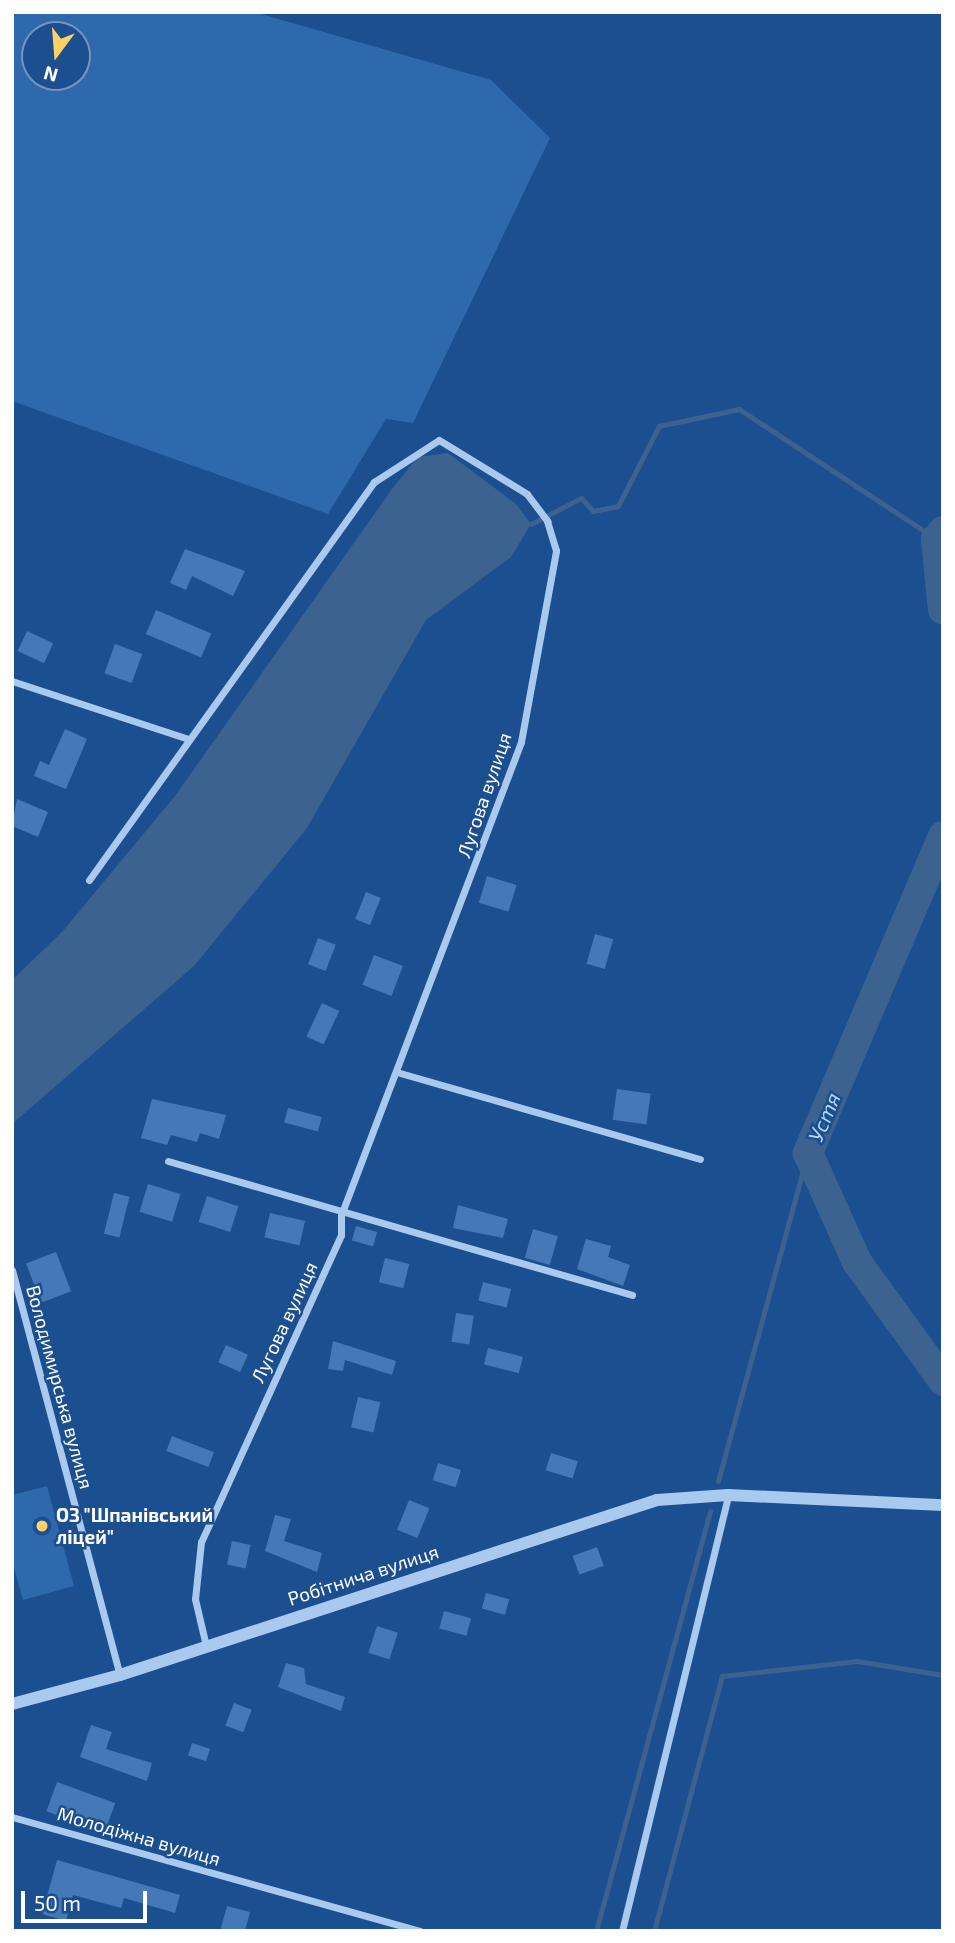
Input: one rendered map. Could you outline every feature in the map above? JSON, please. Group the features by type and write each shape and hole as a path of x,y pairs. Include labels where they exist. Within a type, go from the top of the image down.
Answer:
{"street":[{"name":"Лугова вулиця","path":"89,880 374,482 416,451 439,440 460,450 527,494 547,521 556,551 521,742 400,1073 341,1215 341,1235 201,1542 195,1599 206,1646"},
{"path":"12,681 188,739"},
{"path":"400,1073 700,1159"},
{"path":"167,1161 341,1215 632,1295"},
{"name":"Володимирська вулиця","path":"12,1270 120,1675"},
{"path":"622,1931 728,1495"},
{"name":"Робітнича вулиця","path":"12,1704 120,1675 657,1500 728,1495 943,1505"},
{"name":"Молодіжна вулиця","path":"12,1817 420,1931"}],"shaded area":[{"path":"12,12 254,12 491,80 550,138 413,423 386,419 328,514 12,401"},
{"path":"448,453 516,504 531,524 511,557 426,620 307,828 194,966 12,1124 12,980 62,932 175,796 392,489 418,457"},
{"path":"47,1486 74,1586 23,1600 12,1561 12,1495"}],"building":[{"path":"185,549 245,571 233,596 192,576 186,590 170,583"},
{"path":"156,610 211,633 201,657 146,634"},
{"path":"27,631 53,643 44,663 18,651"},
{"path":"115,644 142,654 132,683 104,673"},
{"path":"65,729 87,739 66,789 34,776 40,761 49,765"},
{"path":"17,799 48,812 38,837 12,826"},
{"path":"487,876 517,885 508,912 479,903"},
{"path":"366,892 381,898 370,925 355,919"},
{"path":"595,934 613,939 605,969 586,964"},
{"path":"318,938 336,945 326,971 308,964"},
{"path":"374,955 403,966 391,996 363,985"},
{"path":"322,1003 339,1011 324,1045 306,1037"},
{"path":"617,1089 651,1094 646,1124 613,1120"},
{"path":"152,1099 226,1115 219,1139 200,1133 197,1142 171,1135 167,1145 141,1138"},
{"path":"288,1108 322,1117 318,1132 284,1122"},
{"path":"148,1184 181,1194 172,1222 140,1212"},
{"path":"114,1193 130,1197 119,1238 104,1234"},
{"path":"207,1196 238,1206 230,1232 199,1222"},
{"path":"458,1205 508,1219 503,1238 453,1228"},
{"path":"270,1213 305,1221 299,1245 264,1237"},
{"path":"356,1226 377,1232 373,1246 352,1240"},
{"path":"533,1229 558,1236 550,1265 525,1258"},
{"path":"586,1239 611,1246 608,1257 630,1265 623,1286 577,1269"},
{"path":"56,1252 71,1291 41,1303 26,1263"},
{"path":"385,1258 409,1264 403,1288 379,1282"},
{"path":"483,1282 511,1289 507,1307 478,1300"},
{"path":"456,1313 474,1316 469,1344 451,1342"},
{"path":"333,1341 396,1361 392,1375 345,1360 343,1371 328,1369"},
{"path":"226,1345 248,1355 240,1372 218,1362"},
{"path":"488,1348 523,1357 519,1373 484,1364"},
{"path":"358,1397 380,1402 373,1432 351,1427"},
{"path":"172,1436 214,1452 208,1467 166,1451"},
{"path":"551,1453 578,1461 573,1478 546,1470"},
{"path":"438,1463 461,1470 456,1487 433,1480"},
{"path":"409,1500 429,1508 417,1538 397,1530"},
{"path":"275,1515 291,1519 284,1541 322,1553 317,1572 265,1551"},
{"path":"232,1541 251,1545 246,1568 227,1564"},
{"path":"597,1547 604,1566 579,1575 573,1556"},
{"path":"486,1593 509,1599 505,1615 482,1608"},
{"path":"444,1611 471,1618 466,1636 439,1628"},
{"path":"377,1626 398,1633 389,1659 368,1653"},
{"path":"286,1663 304,1668 306,1684 345,1697 341,1711 278,1687"},
{"path":"234,1703 252,1710 243,1732 225,1725"},
{"path":"91,1725 112,1732 106,1749 152,1763 147,1781 80,1757"},
{"path":"192,1743 210,1749 206,1761 188,1755"},
{"path":"57,1782 115,1803 105,1832 46,1811"},
{"path":"57,1860 180,1895 175,1913 124,1898 121,1908 73,1895 66,1921 42,1914"},
{"path":"227,1906 250,1912 245,1931 220,1931"}],"waterway":[{"path":"531,524 581,498 593,511 618,506 659,426 739,409 936,539"},
{"name":"Устя","path":"943,531 936,539 943,610"},
{"name":"Устя","path":"943,836 808,1153 857,1262 943,1381"},
{"path":"718,1481 808,1153"},
{"path":"596,1931 710,1511"},
{"path":"654,1931 722,1676 857,1661 943,1675"}],"place":[{"name":"ОЗ \"Шпанівський ліцей\"","path":"42,1526"}]}
